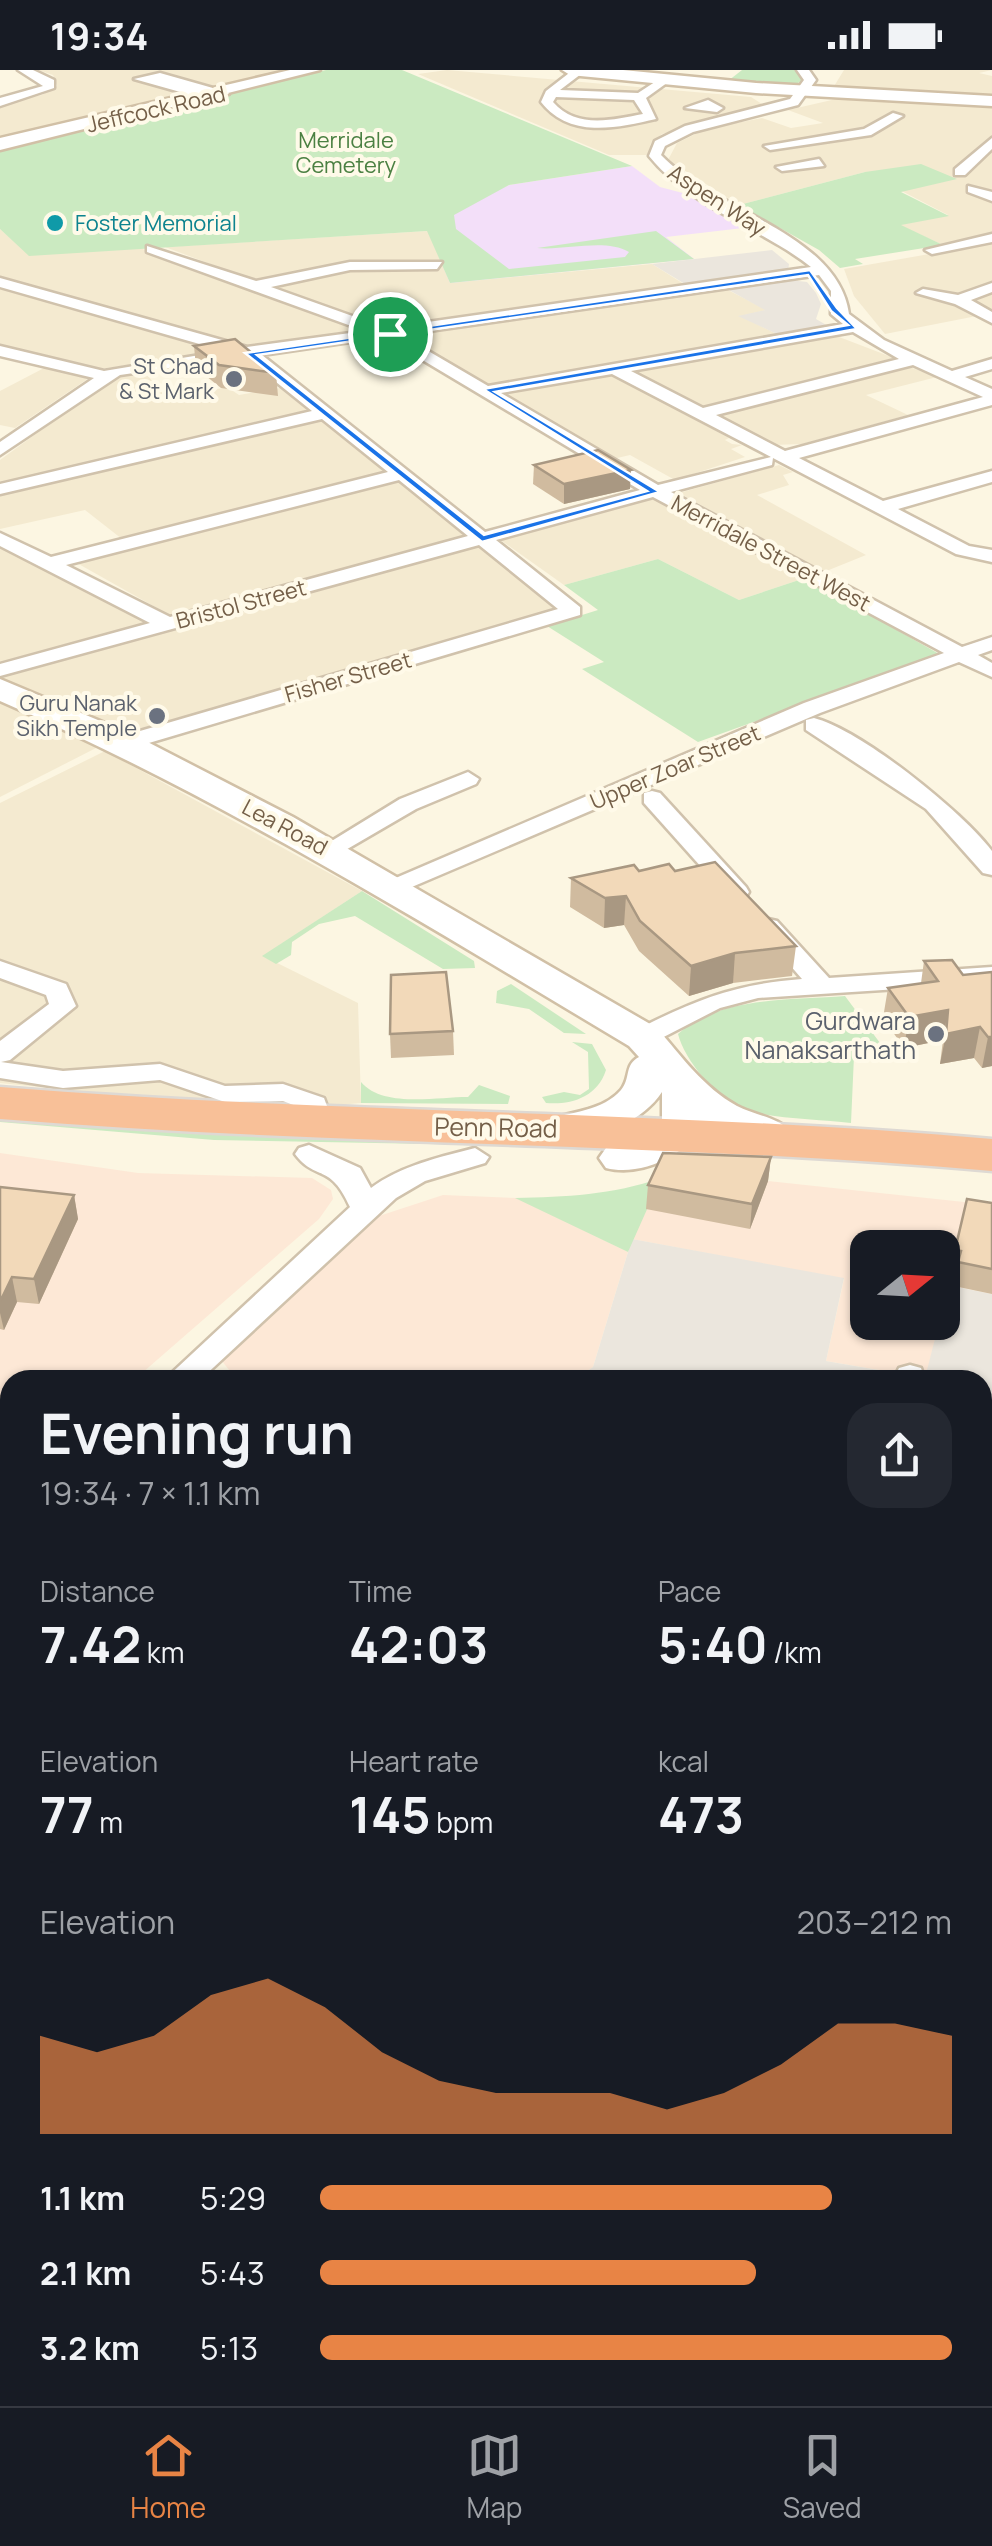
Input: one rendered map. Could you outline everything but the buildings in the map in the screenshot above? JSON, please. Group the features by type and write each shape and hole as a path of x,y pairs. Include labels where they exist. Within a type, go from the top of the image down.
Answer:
{"highway":[{"name":"Penn Road","path":"0,1134 314,1140 561,1128 663,1080 754,1148 992,1182"},
{"name":"Penn Road","path":"0,1103 152,1117 475,1157 621,1158 754,1148 992,1155"}],"street":[{"path":"0,102 48,88 50,82 45,76 24,70"},
{"name":"Jeffcock Road","path":"0,144 312,70"},
{"path":"570,70 665,80 992,101"},
{"path":"803,70 810,80 804,90"},
{"path":"579,71 550,93 547,102 552,111 640,101 665,80"},
{"path":"160,76 216,93 191,92 140,79 160,76"},
{"name":"Aspen Way","path":"804,90 787,106 740,118 712,117 665,139 655,156 817,271"},
{"path":"550,93 640,101"},
{"path":"770,146 856,135 884,127 897,116"},
{"path":"712,117 802,165"},
{"path":"960,172 992,142"},
{"path":"782,166 819,163"},
{"path":"932,250 960,241 992,238"},
{"name":"Merridale Street West","path":"152,249 390,334 655,492 992,670"},
{"path":"258,285 350,259 437,265"},
{"path":"0,350 104,376 817,271 835,283 848,322 913,360 992,397"},
{"path":"2,284 250,353 482,539"},
{"path":"959,300 992,287"},
{"path":"906,305 928,296 959,300 992,318"},
{"path":"486,391 848,322"},
{"path":"699,414 913,360"},
{"path":"950,376 992,364"},
{"path":"615,369 774,459 984,556"},
{"path":"0,450 104,376"},
{"name":"Bristol Street","path":"0,670 992,397"},
{"path":"0,489 326,414"},
{"path":"0,431 20,435"},
{"path":"48,564 402,474"},
{"path":"884,508 992,476"},
{"path":"0,539 167,624"},
{"name":"Fisher Street","path":"124,743 573,611 482,539"},
{"name":"Upper Zoar Street","path":"394,888 812,708 992,644"},
{"name":"Lea Road","path":"0,689 124,743 394,888 557,990 589,1003 663,1080"},
{"path":"814,725 923,793 968,832 992,868"},
{"path":"328,850 408,804 468,778"},
{"path":"652,798 823,987"},
{"path":"0,969 58,990 63,1006 0,1054"},
{"path":"621,1158 652,1151 663,1080 736,994 992,975"},
{"path":"0,1070 67,1082 165,1072 190,1085 227,1094 304,1095 314,1104 314,1140 350,1174 366,1208"},
{"path":"197,1370 366,1208 415,1176 475,1157"}],"shaded area":[{"path":"38,70 297,70 0,140 0,104 42,95 57,86 53,75"},
{"path":"447,70 751,97 765,106 662,134 651,143 648,155 609,155 418,74"},
{"path":"844,70 992,70 979,73 992,76 992,96 833,88"},
{"path":"845,97 992,105 992,235 943,245 899,225 948,215 865,172 739,205 668,160 677,143 706,129 762,118 791,128 823,123 788,110"},
{"path":"632,166 660,187 694,196 743,228 666,237 694,259 450,283 428,231 467,204 509,185"},
{"path":"0,229 29,255 140,248 370,332 249,349 0,276"},
{"path":"428,231 450,283 652,264 687,286 387,330 165,247"},
{"path":"992,243 992,313 885,334 854,296 844,269"},
{"path":"772,250 789,264 788,271 685,284 652,264"},
{"path":"790,280 807,282 821,304 816,319 828,326 779,335 738,316 765,310 727,289"},
{"path":"0,288 225,352 99,369 0,345"},
{"path":"724,288 767,310 740,316 779,335 490,386 402,336"},
{"path":"834,335 894,358 702,408 634,371"},
{"path":"907,366 937,377 866,395 908,415 802,444 772,445 718,415"},
{"path":"46,367 89,378 15,428 0,425 0,391"},
{"path":"144,371 168,400 227,387 239,395 280,388 308,411 0,484 0,460 114,377"},
{"path":"610,374 729,438 725,440 732,444 742,445 731,449 745,457 675,480 630,455 613,459 502,393"},
{"path":"321,419 392,472 122,539 85,510 0,529 0,495"},
{"path":"779,465 793,472 783,475 789,485 757,495 866,555 824,572 679,493"},
{"path":"399,479 471,537 173,617 75,562"},
{"path":"653,497 805,578 739,600 658,559 564,585 499,539"},
{"path":"483,544 561,609 128,736 0,677"},
{"path":"0,545 150,622 0,663"},
{"path":"0,703 98,747 0,797"},
{"path":"105,751 362,891 263,956 358,1003 361,1103 327,1106 149,1098 0,1083 0,803"},
{"path":"0,1153 138,1173 312,1178 331,1190 333,1199 319,1219 145,1370 0,1370"},
{"path":"661,1178 768,1181 992,1205 992,1294 960,1287 960,1230 850,1230 850,1340 935,1340 928,1370 879,1370 826,1361 844,1279 632,1239"},
{"path":"443,1195 517,1198 628,1252 593,1367 229,1370 218,1356 367,1220"},
{"path":"632,1239 844,1278 826,1361 878,1370 589,1370 593,1367"},
{"path":"960,1288 992,1294 992,1370 927,1370 935,1340 960,1340"}],"green space":[{"name":"Merridale Cemetery","path":"326,70 402,70 632,166 509,185 454,215 456,229 509,269 625,257 629,252 608,246 537,248 656,231 694,259 450,283 427,231 29,256 0,229 0,149"},
{"path":"742,70 796,70 804,79 795,85 728,81"},
{"path":"921,164 957,179 901,192 949,216 901,225 943,245 855,259 863,264 840,268 819,250 739,205 865,172"},
{"path":"658,559 739,600 805,578 941,655 698,742 582,669 604,662 547,626 598,610 564,585"},
{"path":"362,891 474,961 475,968 443,969 355,916 319,924 292,942 291,955 276,964 262,956"},
{"path":"511,984 586,1034 564,1033 529,1009 496,1003 497,991"},
{"path":"845,996 886,1051 854,1056 851,1123 767,1115 733,1104 703,1078 678,1034 695,1022 735,1006"},
{"path":"572,1042 592,1044 606,1070 602,1080 582,1098 546,1103 542,1097 564,1092 580,1095 589,1089 588,1052"},
{"path":"361,1082 371,1090 396,1098 468,1097 479,1085 510,1096 508,1104 361,1103"},
{"path":"0,1115 226,1134 532,1139 533,1146 214,1140 0,1122"},
{"path":"661,1178 628,1252 515,1198 589,1194"}],"place":[{"name":"Foster Memorial","path":"55,223"},
{"name":"St Chad & St Mark","path":"234,379"},
{"name":"Guru Nanak Sikh Temple","path":"157,716"},
{"name":"Gurdwara Nanaksarthath","path":"936,1034"}],"route":[{"path":"810,272 834,310 854,327 486,391 655,492 482,539 250,353 390,334 810,272"}]}
